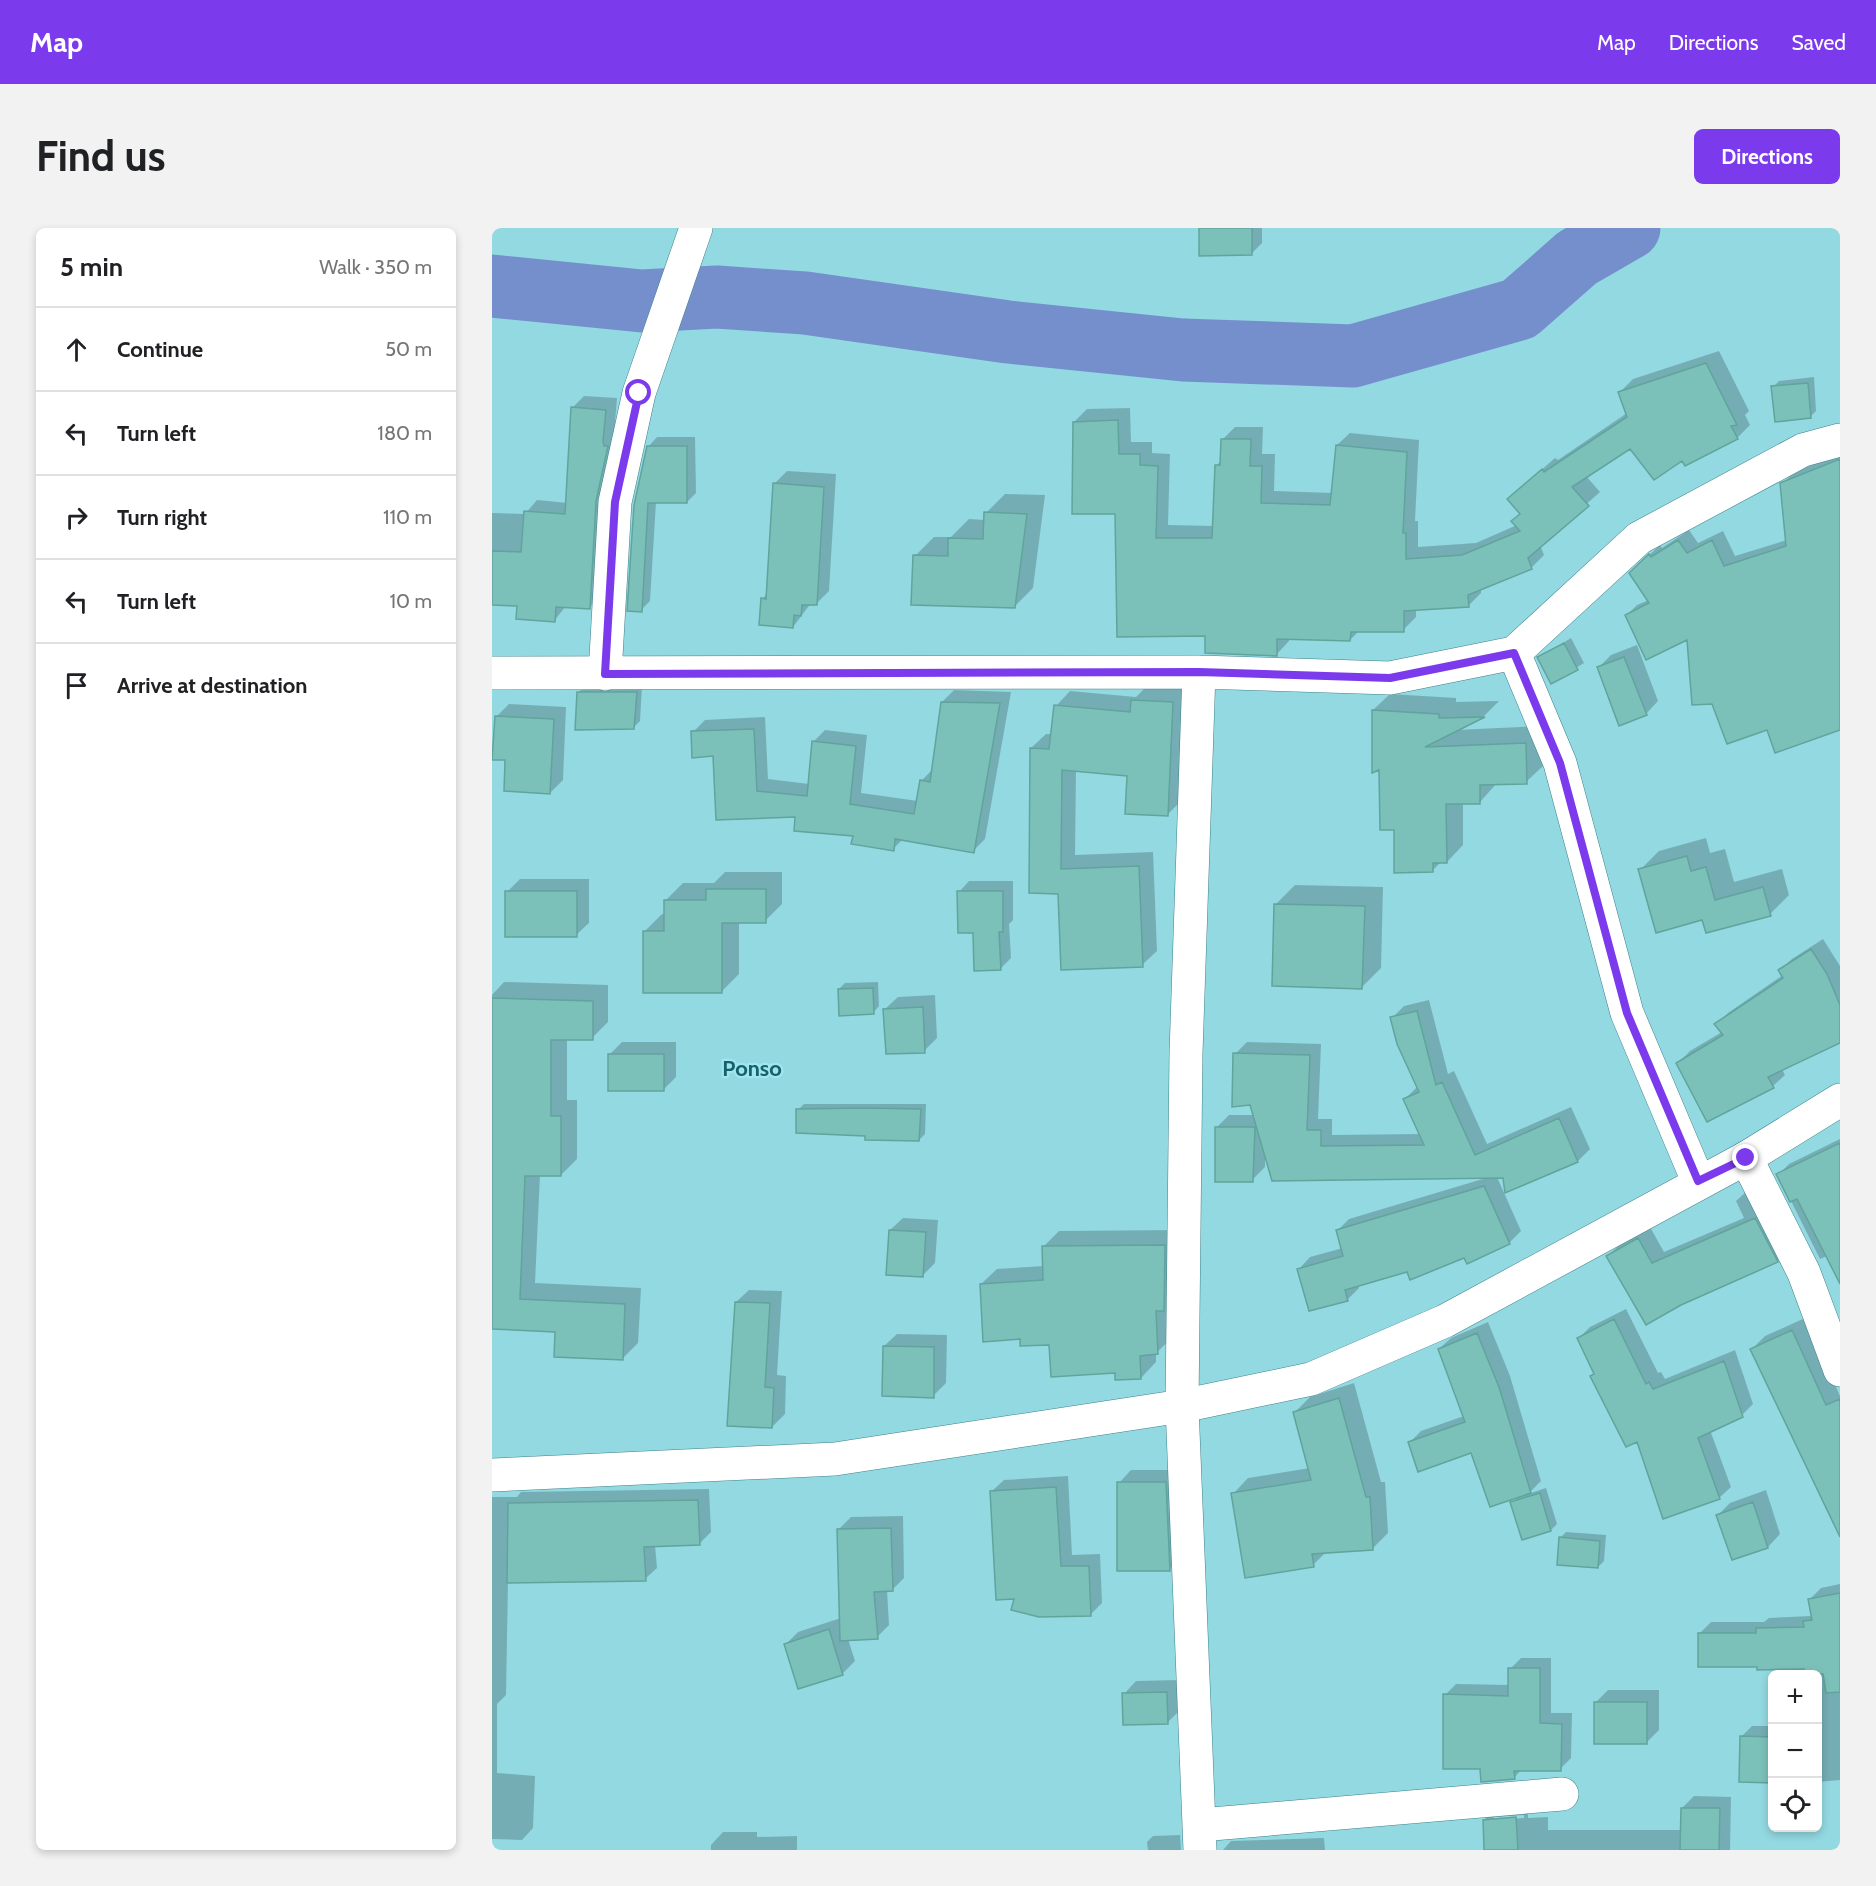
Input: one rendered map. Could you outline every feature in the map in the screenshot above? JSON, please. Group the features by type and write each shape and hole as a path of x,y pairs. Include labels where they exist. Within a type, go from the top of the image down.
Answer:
{"street":[{"path":"605,674 615,502 639,393 696,228"},
{"path":"492,673 1199,672 1390,678 1514,653 1639,538 1803,450 1840,440"},
{"path":"1514,653 1560,763 1627,1013 1698,1181"},
{"path":"1199,672 1186,1053 1182,1406 1200,1837 1562,1794"},
{"path":"492,1475 835,1459 1182,1406 1311,1379 1445,1321 1698,1181 1746,1158 1840,1100"},
{"path":"1746,1158 1804,1273 1840,1371"}],"building":[{"path":"1199,228 1252,228 1252,255 1199,256"},
{"path":"1706,363 1737,425 1731,426 1738,439 1685,466 1682,461 1654,480 1630,449 1572,487 1589,506 1528,558 1532,569 1468,595 1469,607 1404,611 1404,632 1351,632 1350,641 1277,639 1277,656 1205,653 1205,636 1117,637 1115,514 1072,514 1073,422 1118,420 1119,454 1140,454 1140,465 1158,466 1156,538 1212,538 1215,465 1220,465 1221,439 1251,439 1250,466 1262,466 1261,503 1330,505 1336,445 1407,452 1403,533 1406,533 1406,559 1462,555 1520,531 1511,521 1520,514 1507,499 1542,469 1544,472 1627,417 1618,392"},
{"path":"1808,383 1811,418 1775,422 1771,386"},
{"path":"571,407 606,410 603,441 604,446 608,446 596,501 590,609 556,607 555,622 516,619 517,606 492,605 492,551 521,552 524,511 565,514"},
{"path":"647,446 687,446 687,503 648,503 642,612 627,611 634,505"},
{"path":"1840,459 1840,730 1775,753 1767,730 1727,744 1712,704 1692,705 1687,640 1646,660 1625,615 1649,603 1629,573 1649,554 1651,557 1678,540 1687,553 1712,540 1724,566 1786,546 1780,483"},
{"path":"773,483 824,487 817,605 802,605 801,616 794,615 793,628 759,625 761,598 766,599"},
{"path":"984,512 1027,514 1015,608 911,605 913,555 948,556 948,538 983,539"},
{"path":"1564,643 1578,670 1551,684 1537,657"},
{"path":"1624,657 1647,715 1619,726 1597,667"},
{"path":"577,692 637,692 634,729 575,730"},
{"path":"1131,700 1173,702 1168,816 1125,814 1127,776 1062,770 1061,869 1139,866 1143,967 1061,970 1058,894 1029,893 1030,748 1049,749 1054,705 1130,712"},
{"path":"941,702 1000,703 974,853 895,839 894,851 851,844 853,836 794,831 795,817 716,820 713,756 692,758 691,731 754,729 757,791 807,796 812,741 856,746 850,804 914,814 920,780 930,782"},
{"path":"1372,710 1439,714 1439,718 1485,717 1425,747 1526,743 1527,784 1480,785 1480,804 1446,804 1447,863 1433,863 1433,872 1394,873 1394,830 1380,830 1379,770 1372,773"},
{"path":"495,716 554,719 550,794 504,791 505,760 492,760"},
{"path":"1687,856 1691,871 1706,867 1715,900 1763,887 1771,916 1706,933 1702,920 1656,933 1638,869"},
{"path":"706,889 766,889 766,923 722,923 722,993 643,993 643,931 664,931 664,900 706,900"},
{"path":"505,891 577,891 577,937 505,937"},
{"path":"957,891 1003,891 1003,932 999,932 1001,970 974,971 973,933 958,933"},
{"path":"1274,904 1365,906 1362,989 1272,986"},
{"path":"1811,949 1827,974 1840,1005 1840,1043 1768,1077 1774,1088 1707,1122 1676,1063 1723,1035 1714,1024 1783,978 1778,970"},
{"path":"873,988 874,1014 839,1016 838,989"},
{"path":"492,998 593,1001 593,1040 551,1040 551,1116 561,1116 561,1176 525,1176 520,1299 625,1304 623,1360 554,1357 555,1332 492,1329"},
{"path":"923,1007 925,1053 886,1054 883,1009"},
{"path":"1417,1011 1436,1085 1442,1082 1475,1155 1559,1118 1578,1162 1505,1193 1503,1178 1272,1181 1250,1105 1232,1107 1233,1053 1310,1055 1307,1130 1321,1130 1321,1146 1424,1145 1403,1099 1419,1092 1397,1044 1390,1017"},
{"path":"608,1054 664,1054 664,1091 608,1091"},
{"path":"796,1109 921,1109 919,1141 865,1140 865,1136 796,1133"},
{"path":"1215,1127 1255,1127 1253,1182 1215,1182"},
{"path":"1840,1143 1840,1284 1797,1199 1790,1202 1776,1174"},
{"path":"1484,1186 1510,1244 1467,1264 1464,1258 1410,1280 1407,1272 1345,1290 1348,1301 1309,1311 1297,1269 1343,1256 1336,1230"},
{"path":"1755,1218 1778,1262 1681,1305 1646,1325 1606,1256 1638,1238 1652,1263"},
{"path":"889,1230 926,1232 923,1277 886,1275"},
{"path":"1165,1245 1164,1311 1156,1311 1158,1354 1140,1356 1141,1379 1115,1380 1115,1373 1051,1377 1049,1345 1020,1346 1020,1339 983,1342 980,1284 1043,1280 1042,1246"},
{"path":"735,1302 770,1303 765,1387 774,1388 772,1428 727,1426"},
{"path":"1614,1319 1646,1384 1649,1382 1653,1389 1724,1361 1743,1417 1698,1438 1720,1499 1663,1519 1637,1442 1626,1447 1590,1376 1594,1374 1577,1338"},
{"path":"1792,1330 1826,1405 1840,1399 1840,1537 1750,1349"},
{"path":"1477,1333 1499,1387 1531,1493 1490,1507 1471,1453 1418,1472 1408,1442 1465,1422 1438,1349"},
{"path":"883,1346 934,1347 934,1398 882,1396"},
{"path":"1339,1398 1366,1497 1370,1497 1373,1550 1312,1554 1314,1567 1245,1578 1231,1493 1311,1480 1293,1412"},
{"path":"1117,1482 1166,1482 1170,1571 1117,1571"},
{"path":"1056,1487 1061,1566 1089,1566 1091,1616 1039,1617 1011,1610 1014,1599 996,1600 990,1491"},
{"path":"1540,1493 1551,1531 1522,1540 1510,1502"},
{"path":"698,1500 700,1545 644,1547 646,1581 507,1583 508,1503"},
{"path":"1753,1502 1768,1548 1732,1560 1716,1515"},
{"path":"891,1528 893,1591 874,1592 878,1639 840,1641 837,1529"},
{"path":"1559,1537 1600,1541 1598,1568 1557,1565"},
{"path":"1840,1593 1840,1692 1826,1693 1822,1670 1698,1667 1698,1633 1756,1633 1756,1628 1804,1627 1803,1621 1812,1620 1808,1599"},
{"path":"829,1629 843,1675 798,1689 784,1644"},
{"path":"1508,1668 1540,1668 1540,1723 1562,1724 1561,1771 1514,1771 1515,1779 1481,1782 1480,1769 1443,1769 1443,1694 1508,1696"},
{"path":"1167,1692 1168,1724 1123,1725 1122,1693"},
{"path":"1594,1702 1647,1702 1647,1744 1594,1744"},
{"path":"1740,1736 1768,1737 1768,1783 1739,1782"},
{"path":"1681,1808 1720,1808 1719,1850 1680,1850"},
{"path":"1516,1817 1518,1850 1484,1850 1483,1820"}],"waterway":[{"path":"492,286 642,301 717,297 805,303 1008,332 1183,350 1353,356 1519,309 1577,258 1629,228"}],"district":[{"name":"Ponso","path":"752,1068"}],"route":[{"path":"639,393 615,502 605,674 1199,672 1390,678 1514,653 1560,763 1627,1013 1698,1181 1746,1158"}]}
